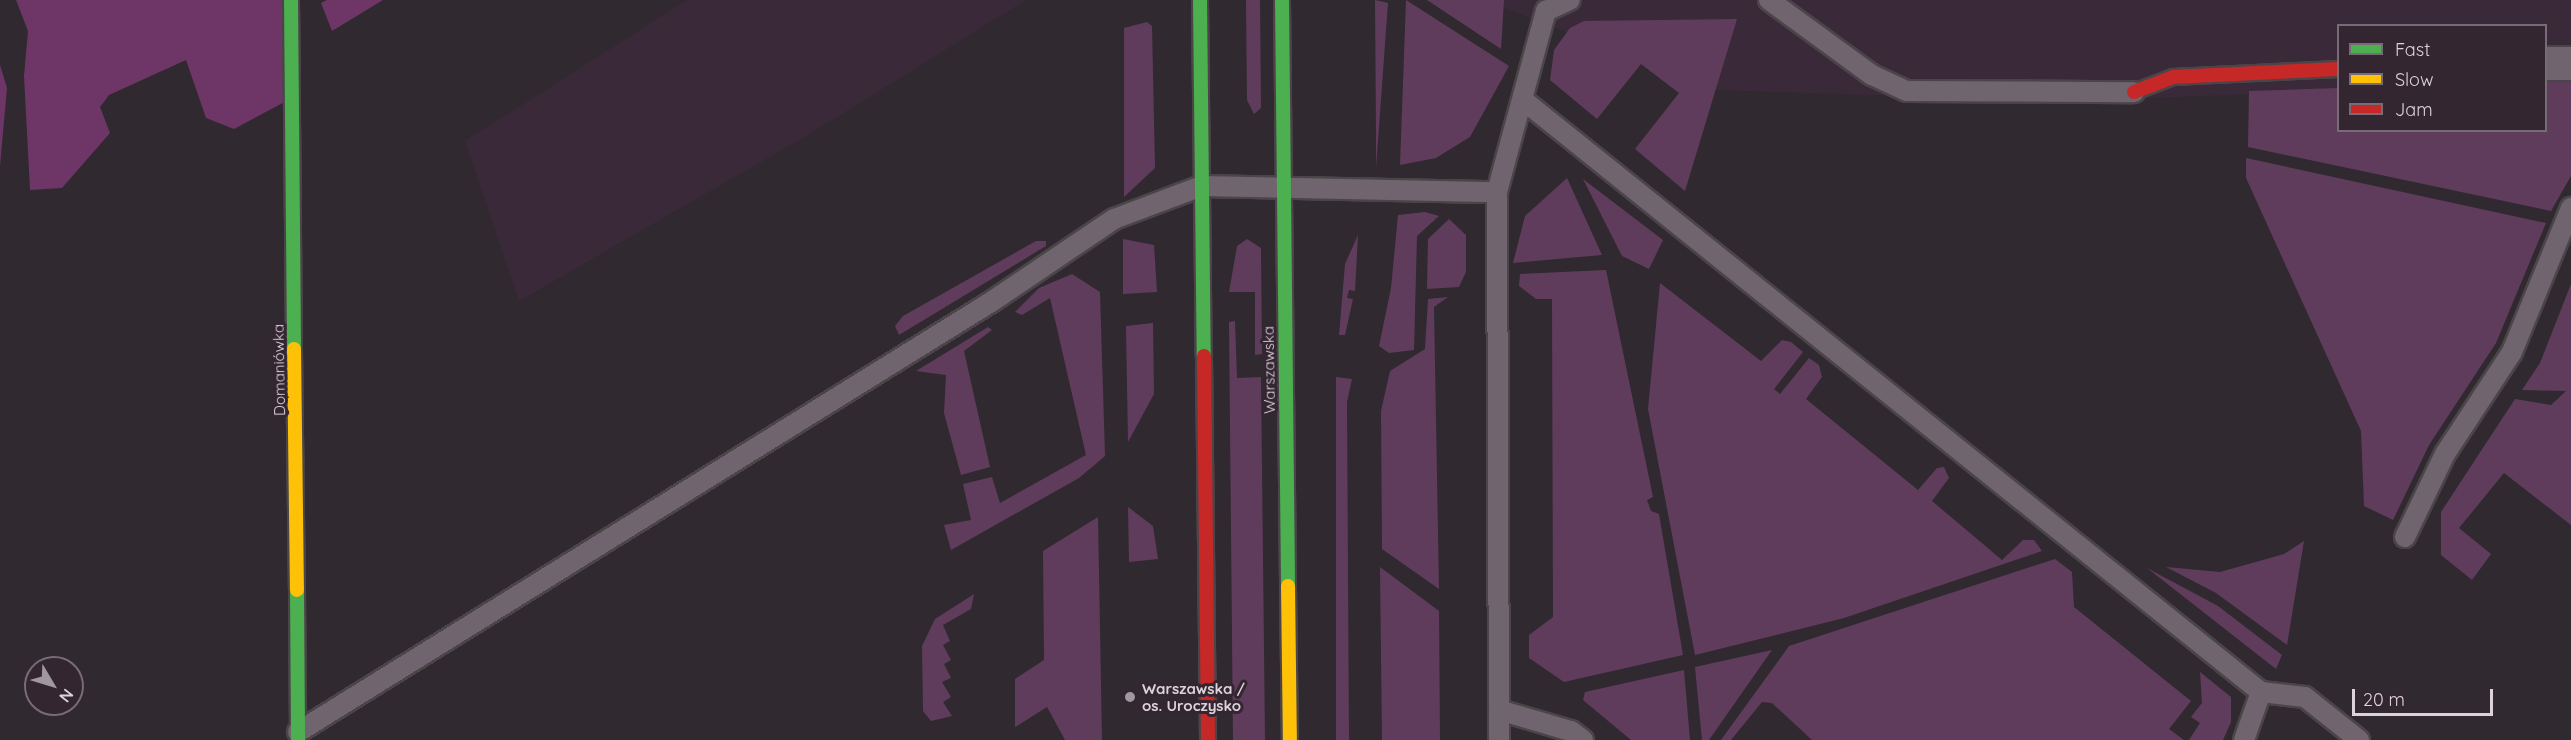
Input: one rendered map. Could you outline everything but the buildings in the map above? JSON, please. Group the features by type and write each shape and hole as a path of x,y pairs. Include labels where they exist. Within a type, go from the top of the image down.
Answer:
{"main road":[{"name":"Domaniówka","path":"291,0 293,737"},
{"path":"1200,0 1208,740"},
{"name":"Warszawska","path":"1282,0 1290,740"},
{"path":"2134,93 2174,77 2337,69"}],"street":[{"path":"2547,63 2571,63"}],"lane":[{"path":"1499,740 1497,192 1546,11 1570,0"},
{"path":"1769,0 1872,75 1907,90 2134,93"},
{"path":"1523,100 2261,692 2305,697 2359,740"},
{"path":"293,737 992,302 1114,219 1202,186 1497,192"},
{"path":"2405,537 2445,454 2512,352 2571,208"},
{"path":"2244,740 2261,692"},
{"path":"1500,710 1571,731 1583,740"}],"shaded area":[{"path":"16,0 291,0 292,98 234,129 206,118 186,60 109,95 100,107 110,133 62,188 30,190 24,76 28,31"},
{"path":"327,0 383,0 332,31 321,3"},
{"path":"687,0 1026,0 813,132 519,301 465,141"},
{"path":"1246,0 1260,0 1261,108 1254,114 1247,100"},
{"path":"1375,0 1388,3 1376,168 1376,136"},
{"path":"1406,0 1509,66 1470,137 1436,158 1400,165"},
{"path":"1427,0 1504,0 1501,49"},
{"path":"1485,0 2571,0 2571,83 2547,84 2547,24 2337,24 2337,91 2065,101 1713,90"},
{"path":"1737,19 1685,191 1635,149 1679,93 1641,64 1597,119 1550,80 1554,50 1570,28 1584,21"},
{"path":"1147,22 1152,26 1155,168 1124,197 1124,28"},
{"path":"0,65 7,88 0,166"},
{"path":"2571,71 2571,176 2551,211 2248,147 2249,91 2337,88 2337,132 2547,132 2547,72"},
{"path":"2246,158 2546,223 2496,343 2429,445 2393,520 2364,506 2361,431 2246,178"},
{"path":"1567,178 1602,255 1513,263 1525,216"},
{"path":"1583,179 1663,240 1649,269 1622,256"},
{"path":"1425,212 1439,216 1417,236 1414,350 1389,353 1379,346 1391,288 1398,215"},
{"path":"1449,219 1466,235 1466,272 1459,287 1427,289 1428,239"},
{"path":"1358,235 1355,291 1349,290 1347,298 1353,299 1345,335 1339,335 1345,264"},
{"path":"1123,239 1154,245 1157,292 1123,294"},
{"path":"1247,239 1261,248 1262,354 1255,355 1255,292 1229,292 1237,246"},
{"path":"1036,241 1046,241 1046,246 899,335 895,326 903,316"},
{"path":"1606,270 1653,497 1647,500 1651,511 1659,514 1683,655 1564,682 1529,658 1529,635 1553,617 1552,299 1536,299 1519,286 1520,274"},
{"path":"1072,274 1100,292 1105,456 1079,478 951,550 944,525 971,520 963,484 992,477 1000,503 1086,455 1050,298 1022,315 1015,312 1039,288"},
{"path":"1660,283 1761,361 1782,340 1791,342 1803,352 1774,389 1780,394 1809,358 1819,365 1822,377 1806,399 1918,490 1937,468 1944,467 1949,478 1932,501 2002,560 2023,540 2034,540 2042,551 1844,618 1695,655 1648,409"},
{"path":"2571,284 2571,525 2504,473 2459,528 2491,554 2472,580 2441,555 2441,512 2515,399 2551,405 2566,391 2522,390 2540,363"},
{"path":"1448,297 1434,307 1439,589 1382,549 1381,411 1390,371 1425,349 1428,299"},
{"path":"1235,321 1237,378 1261,377 1265,740 1233,740 1229,322"},
{"path":"1153,323 1154,394 1128,442 1126,326"},
{"path":"988,327 992,330 964,351 990,467 961,475 944,413 946,375 916,371"},
{"path":"1336,377 1352,379 1347,402 1349,740 1336,740"},
{"path":"1128,507 1153,526 1158,559 1129,562"},
{"path":"1098,517 1102,740 1065,740 1047,707 1015,727 1015,679 1044,660 1043,551"},
{"path":"2304,541 2287,645 2216,593 2166,567 2220,572 2284,554"},
{"path":"2055,559 2072,572 2074,607 2191,701 2169,729 2184,740 1812,740 1772,703 1762,702 1731,740 1721,740 1789,646"},
{"path":"1380,567 1439,611 1440,740 1382,740"},
{"path":"2147,568 2218,606 2282,655 2276,669"},
{"path":"974,594 971,609 943,625 950,641 943,645 951,660 944,664 951,678 942,682 951,697 943,702 952,716 931,721 923,711 922,646 935,619"},
{"path":"1772,650 1709,740 1702,740 1695,667"},
{"path":"1684,670 1690,740 1631,740 1583,700 1585,692"},
{"path":"2200,672 2231,697 2231,722 2223,740 2189,740 2200,723 2191,717 2202,703"}],"traffic: fast":[{"path":"291,0 294,349"},
{"path":"1200,0 1204,356"},
{"path":"1282,0 1288,586"},
{"path":"297,590 298,740"}],"traffic: slow":[{"path":"294,349 297,590"},
{"path":"1288,586 1290,740"}],"traffic: jam":[{"path":"2134,92 2173,77 2337,69"},
{"path":"1204,356 1208,740"}],"place":[{"name":"Warszawska / os. Uroczysko","path":"1130,697"}]}
